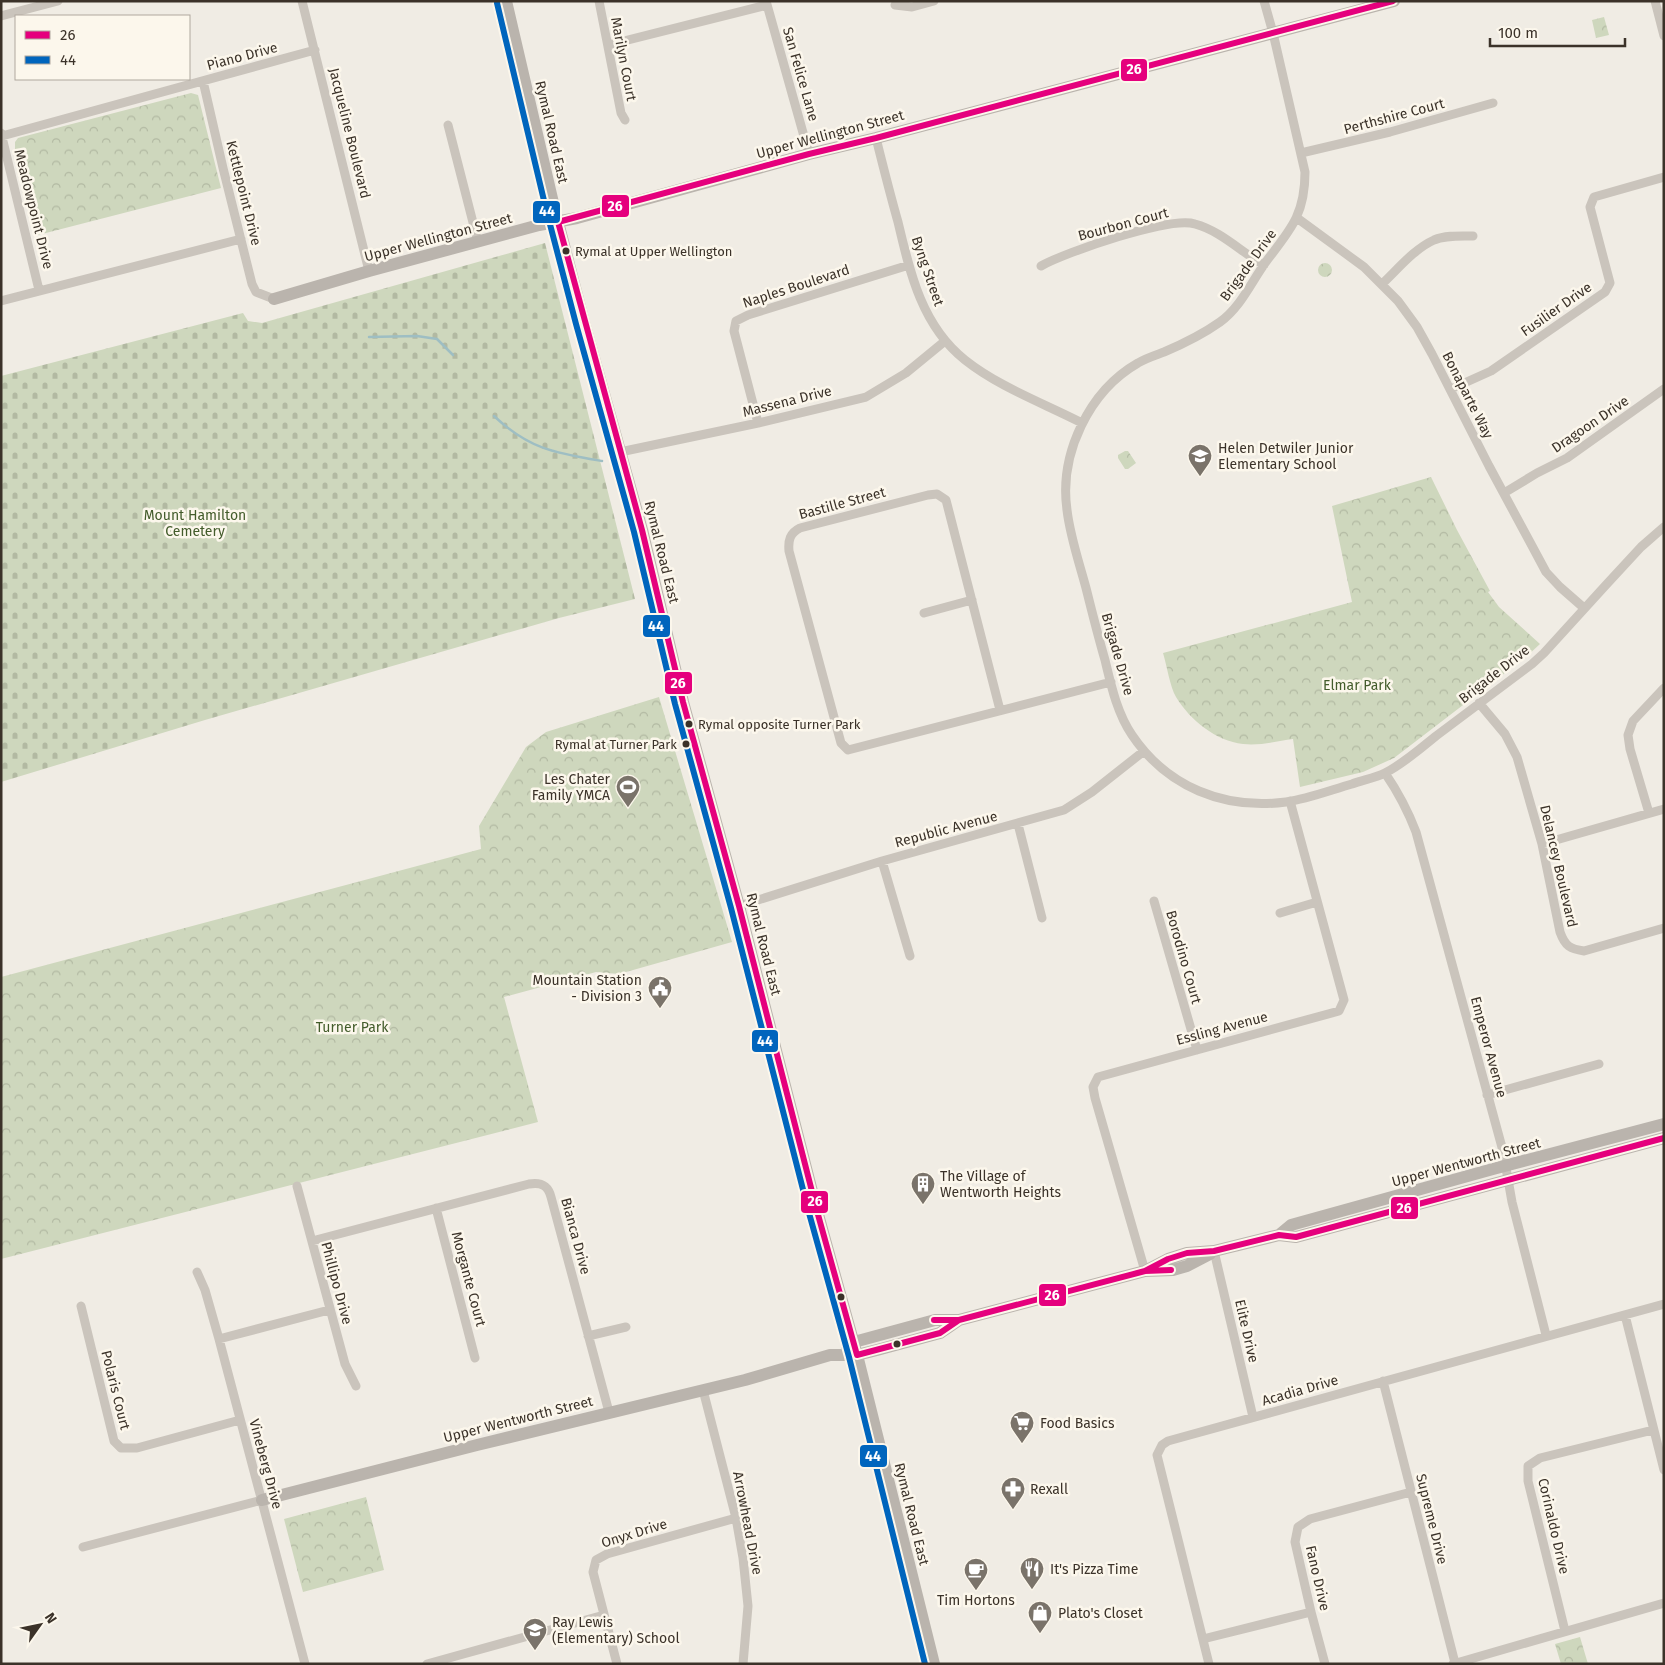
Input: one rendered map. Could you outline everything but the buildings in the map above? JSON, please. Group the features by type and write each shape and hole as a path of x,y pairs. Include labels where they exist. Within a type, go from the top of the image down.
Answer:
{"main road":[{"name":"Rymal Road East","path":"506,1 558,222 642,530 683,702 740,906 817,1211 855,1349 934,1664"},
{"name":"Upper Wellington Street","path":"274,299 539,225 586,216 808,154 876,138 1394,1"},
{"name":"Upper Wentworth Street","path":"1279,1235 1291,1225 1664,1124"},
{"name":"Upper Wentworth Street","path":"262,1500 703,1390 855,1349 940,1334 959,1320 1145,1271 1173,1270 1187,1266 1214,1251 1279,1235 1296,1237 1664,1138"}],"street":[{"path":"1,16 58,1"},
{"name":"Jacqueline Boulevard","path":"302,1 370,271"},
{"name":"Marilyn Court","path":"599,1 621,113 625,120"},
{"path":"895,5 912,7 934,1"},
{"name":"Brigade Drive","path":"1264,1 1304,172 1305,188 1297,218 1264,265 1248,292 1221,321 1181,345 1139,362 1118,377 1100,396 1082,423 1070,456 1067,474 1067,511 1111,682 1130,732 1144,751 1172,776 1190,787 1232,802 1269,804 1290,801 1385,774 1538,659 1641,547 1664,527"},
{"path":"1655,1 1664,36"},
{"path":"608,45 766,3"},
{"name":"San Felice Lane","path":"766,3 808,154"},
{"name":"Piano Drive","path":"2,134 315,50"},
{"name":"Kettlepoint Drive","path":"203,81 241,239 256,292 274,299"},
{"name":"Perthshire Court","path":"1301,153 1390,132 1493,103"},
{"path":"448,125 478,242"},
{"name":"Meadowpoint Drive","path":"2,134 39,290"},
{"name":"Byng Street","path":"876,138 909,265 924,309 944,341 984,374 1082,423"},
{"name":"Fusilier Drive","path":"1451,389 1491,370 1605,292 1610,283 1590,207 1594,197 1664,177"},
{"name":"Bonaparte Way","path":"1297,218 1342,250 1382,284 1417,326 1451,389 1488,466 1546,572 1584,608"},
{"name":"Bourbon Court","path":"1041,266 1085,247 1167,224 1193,223 1212,231 1264,265"},
{"path":"1382,284 1422,247 1434,240 1448,237 1473,236"},
{"path":"1,301 241,239"},
{"name":"Naples Boulevard","path":"758,423 734,331 736,320 909,265"},
{"name":"Massena Drive","path":"620,452 758,423 866,397 906,373 944,341"},
{"name":"Dragoon Drive","path":"1504,493 1536,473 1567,458 1664,389"},
{"name":"Bastille Street","path":"1000,710 946,500 937,494 919,497 794,531 788,541 788,551 838,732 842,744 848,750 1111,682"},
{"path":"924,613 972,600"},
{"path":"1649,812 1630,749 1628,735 1633,721 1664,688"},
{"name":"Delancey Boulevard","path":"1479,704 1505,734 1517,757 1542,844 1563,941 1572,950 1584,951 1664,928"},
{"name":"Republic Avenue","path":"740,906 882,861 1056,812 1078,802 1144,751"},
{"name":"Emperor Avenue","path":"1385,774 1407,809 1416,832 1506,1166 1512,1202 1546,1335"},
{"name":"Essling Avenue","path":"1145,1271 1095,1098 1093,1087 1098,1077 1338,1011 1344,1000 1290,801"},
{"path":"1542,844 1664,809"},
{"path":"1018,824 1042,918"},
{"path":"882,861 910,956"},
{"name":"Borodino Court","path":"1154,900 1197,1050"},
{"path":"1280,913 1317,902"},
{"path":"1487,1095 1599,1064"},
{"name":"Bianca Drive","path":"312,1241 529,1184 540,1183 546,1187 551,1197 609,1412"},
{"name":"Phillipo Drive","path":"297,1186 329,1310 345,1364 356,1386"},
{"name":"Morgante Court","path":"436,1208 475,1358"},
{"name":"Elite Drive","path":"1214,1251 1253,1417"},
{"name":"Vineberg Drive","path":"198,1272 219,1339 305,1664"},
{"name":"Acadia Drive","path":"1209,1664 1157,1455 1162,1445 1168,1441 1253,1417 1664,1304"},
{"name":"Polaris Court","path":"81,1306 114,1441 121,1448 137,1448 240,1420"},
{"path":"219,1339 329,1310"},
{"path":"1625,1315 1664,1470"},
{"path":"588,1336 626,1326"},
{"name":"Supreme Drive","path":"1383,1381 1454,1663"},
{"name":"Arrowhead Drive","path":"703,1390 736,1518 744,1558 748,1606 743,1664"},
{"name":"Corinaldo Drive","path":"1564,1631 1528,1481 1528,1466 1540,1458 1653,1430"},
{"name":"Fano Drive","path":"1325,1664 1311,1612 1296,1542 1298,1527 1310,1519 1411,1492"},
{"name":"Upper Wentworth Street","path":"83,1548 262,1500"},
{"name":"Onyx Drive","path":"604,1615 593,1572 594,1563 598,1558 606,1554 736,1518"},
{"path":"1454,1663 1664,1603"},
{"path":"1203,1639 1311,1612"},
{"path":"427,1664 604,1615 617,1664"}],"green space":[{"path":"1604,17 1609,35 1596,38 1592,20"},
{"path":"191,93 198,95 221,188 38,235 15,151 15,142 18,138"},
{"name":"Mount Hamilton Cemetery","path":"545,243 635,599 559,618 205,720 1,782 1,376 243,313 248,321 262,323"},
{"path":"1322,263 1328,263 1332,270 1328,277 1322,277 1318,273 1318,267"},
{"path":"1128,451 1136,463 1128,469 1125,469 1118,458 1118,455"},
{"name":"Elmar Park","path":"1431,477 1490,591 1488,592 1499,607 1540,644 1394,758 1363,772 1300,787 1293,739 1243,744 1223,739 1196,721 1182,706 1174,693 1163,653 1352,602 1332,506"},
{"name":"Turner Park","path":"659,697 732,942 619,974 596,972 504,997 538,1122 1,1259 1,977 481,849 479,826 526,747 546,732"},
{"path":"366,1497 384,1570 303,1592 284,1519"},
{"path":"1580,1637 1588,1664 1561,1664 1555,1644"}],"waterway":[{"path":"369,337 417,336 437,339 453,355"},
{"path":"494,416 531,443 556,452 602,461"}],"transit line":[{"name":"26","path":"959,1320 940,1333 857,1355 817,1211 739,906 683,702 642,530 558,222 809,154 876,138 1393,1"},
{"name":"44","path":"497,3 546,209 634,532 675,704 731,908 809,1213 849,1357 925,1664"},
{"name":"26","path":"1145,1271 1168,1259 1187,1253 1214,1251 1279,1235 1296,1237 1664,1138"},
{"name":"26","path":"934,1320 959,1320 1145,1271 1171,1270"}],"place":[{"name":"Rymal at Upper Wellington","path":"566,251"},
{"name":"Helen Detwiler Junior Elementary School","path":"1200,477"},
{"name":"Rymal opposite Turner Park","path":"689,724"},
{"name":"Rymal at Turner Park","path":"686,744"},
{"name":"Les Chater Family YMCA","path":"628,808"},
{"name":"Mountain Station - Division 3","path":"660,1009"},
{"name":"The Village of Wentworth Heights","path":"923,1205"},
{"name":"Food Basics","path":"1022,1444"},
{"name":"Rexall","path":"1013,1510"},
{"name":"It's Pizza Time","path":"1032,1590"},
{"name":"Tim Hortons","path":"976,1591"},
{"name":"Plato's Closet","path":"1040,1634"},
{"name":"Ray Lewis (Elementary) School","path":"535,1651"}]}
